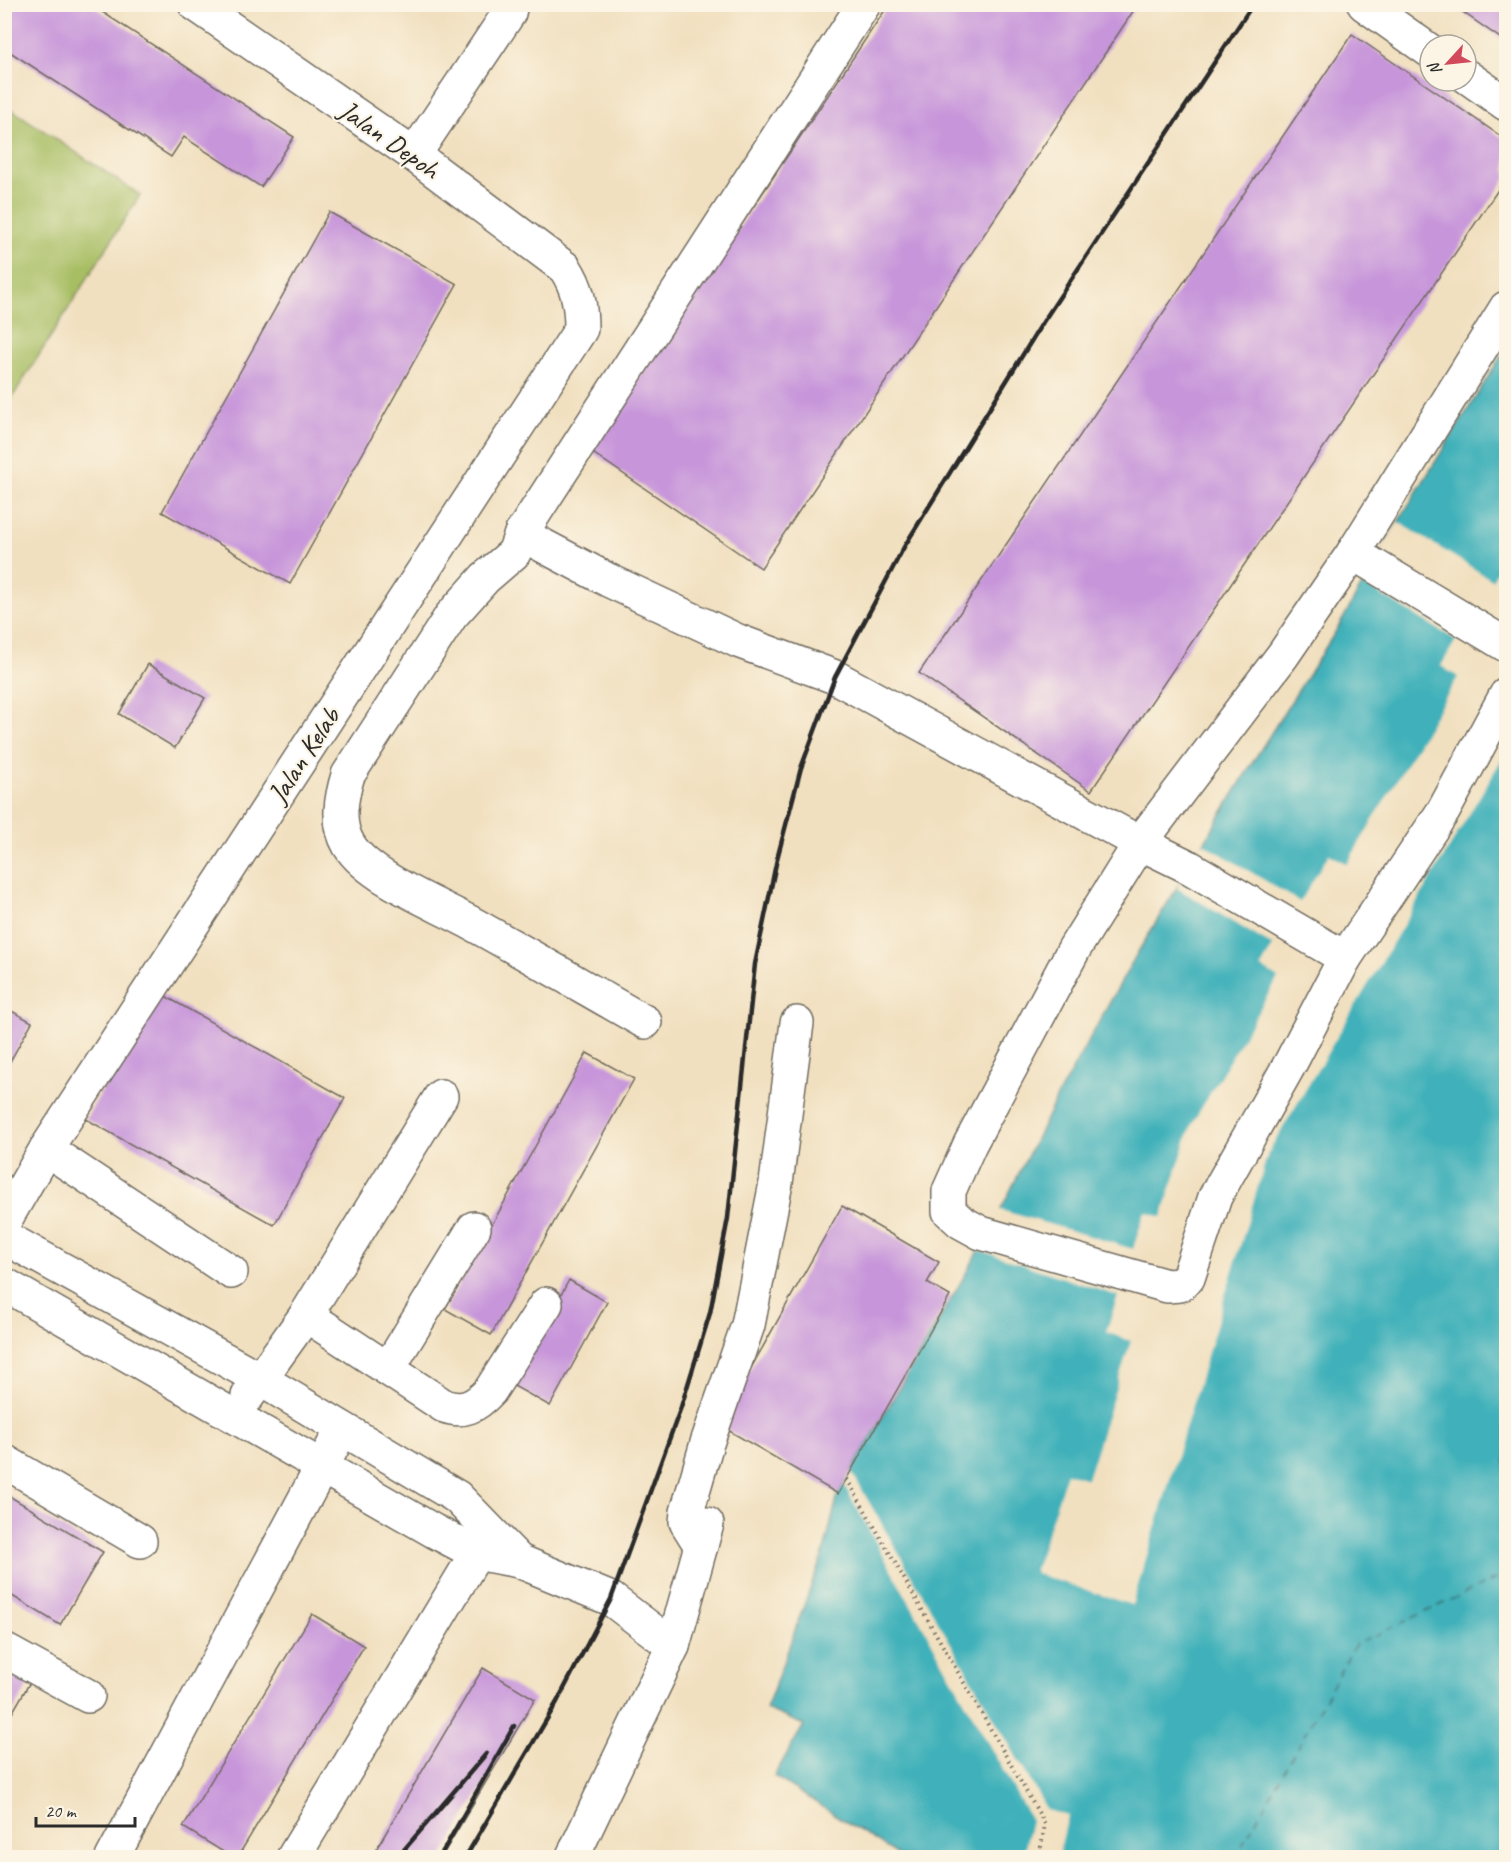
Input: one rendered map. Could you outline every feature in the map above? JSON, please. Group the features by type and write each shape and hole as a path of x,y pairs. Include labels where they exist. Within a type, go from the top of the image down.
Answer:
{"street":[{"name":"Jalan Depoh","path":"195,4 414,155 565,267 576,283"},
{"path":"414,155 509,13 511,4"},
{"path":"645,1022 469,922 413,894 363,861 350,845 341,827 341,797 348,775 451,616 485,578 514,553 520,534 864,4"},
{"path":"1364,4 1418,42"},
{"path":"1478,84 1506,104"},
{"name":"Jalan Kelab","path":"4,1222 46,1149 581,329 581,306 576,283"},
{"path":"1506,308 1353,553 1283,656 1140,843 1074,949 970,1144 949,1191 949,1211 966,1226 981,1233 1112,1271 1167,1286 1180,1285 1188,1278 1215,1197 1291,1062 1345,958 1444,810 1506,695"},
{"path":"520,534 608,580 738,641 835,677 1140,843 1189,867 1345,958"},
{"path":"1353,553 1506,645"},
{"path":"701,1545 686,1522 687,1512 707,1443 748,1325 776,1183 797,1023"},
{"path":"235,1414 306,1315 441,1096"},
{"path":"46,1149 231,1272"},
{"path":"388,1369 474,1228"},
{"path":"4,1237 260,1379 457,1497 483,1542"},
{"path":"4,1284 235,1414 434,1531 483,1542 519,1561 611,1599 673,1646"},
{"path":"306,1315 444,1406 456,1410 466,1409 479,1403 490,1391 546,1304"},
{"path":"112,1857 343,1429"},
{"path":"572,1857 673,1646 732,1433"},
{"path":"4,1461 140,1541"},
{"path":"293,1857 483,1542"},
{"path":"4,1650 88,1696"}],"path":[{"path":"847,1479 1045,1824 1039,1857"}],"green space":[{"path":"5,105 140,195 5,409"}],"water":[{"path":"1506,348 1506,1857 901,1857 774,1776 804,1725 766,1709 824,1551 838,1494 988,1235 1058,1095 1138,952 1254,760 1336,631 1398,522"}],"pier":[{"path":"1398,522 1492,580 1506,557 1506,752 1268,1153 1132,1605 1034,1573 1067,1473 1087,1479 1131,1341 1106,1332 1118,1296 976,1249 997,1209 1133,1249 1145,1212 1162,1217 1191,1126 1278,978 1261,967 1273,946 1177,888 1203,843 1300,902 1329,854 1347,864 1458,677 1441,666 1456,640 1362,583"},
{"path":"851,1471 1047,1810 1068,1816 1058,1857 1023,1857 1031,1820 844,1485"}],"building":[{"path":"4,4 90,4 294,137 261,187 184,137 171,157 4,48"},
{"path":"889,4 1138,4 761,568 590,451"},
{"path":"1451,4 1506,4 1506,42"},
{"path":"1352,34 1418,79 1418,93 1438,93 1506,140 1506,178 1091,791 919,673"},
{"path":"329,212 457,284 290,584 162,512"},
{"path":"148,664 205,698 175,748 119,714"},
{"path":"158,992 345,1098 274,1225 86,1119"},
{"path":"4,1007 32,1022 8,1065 4,1063"},
{"path":"587,1053 634,1079 491,1335 445,1309"},
{"path":"842,1206 939,1262 927,1283 950,1296 838,1494 719,1425"},
{"path":"569,1280 607,1302 550,1406 512,1385"},
{"path":"4,1493 103,1552 60,1625 4,1591"},
{"path":"312,1614 364,1646 237,1858 233,1858 183,1827"},
{"path":"4,1661 33,1677 4,1727"},
{"path":"483,1668 535,1699 441,1858 371,1858"}],"ferry route":[{"path":"1235,1858 1355,1645 1506,1574"}],"railway":[{"path":"465,1858 557,1702 611,1599 681,1407 710,1313 728,1218 755,964 777,859 801,768 835,677 904,547 1043,322 1253,4"},
{"path":"439,1858 514,1726"},
{"path":"397,1858 486,1754"}]}
